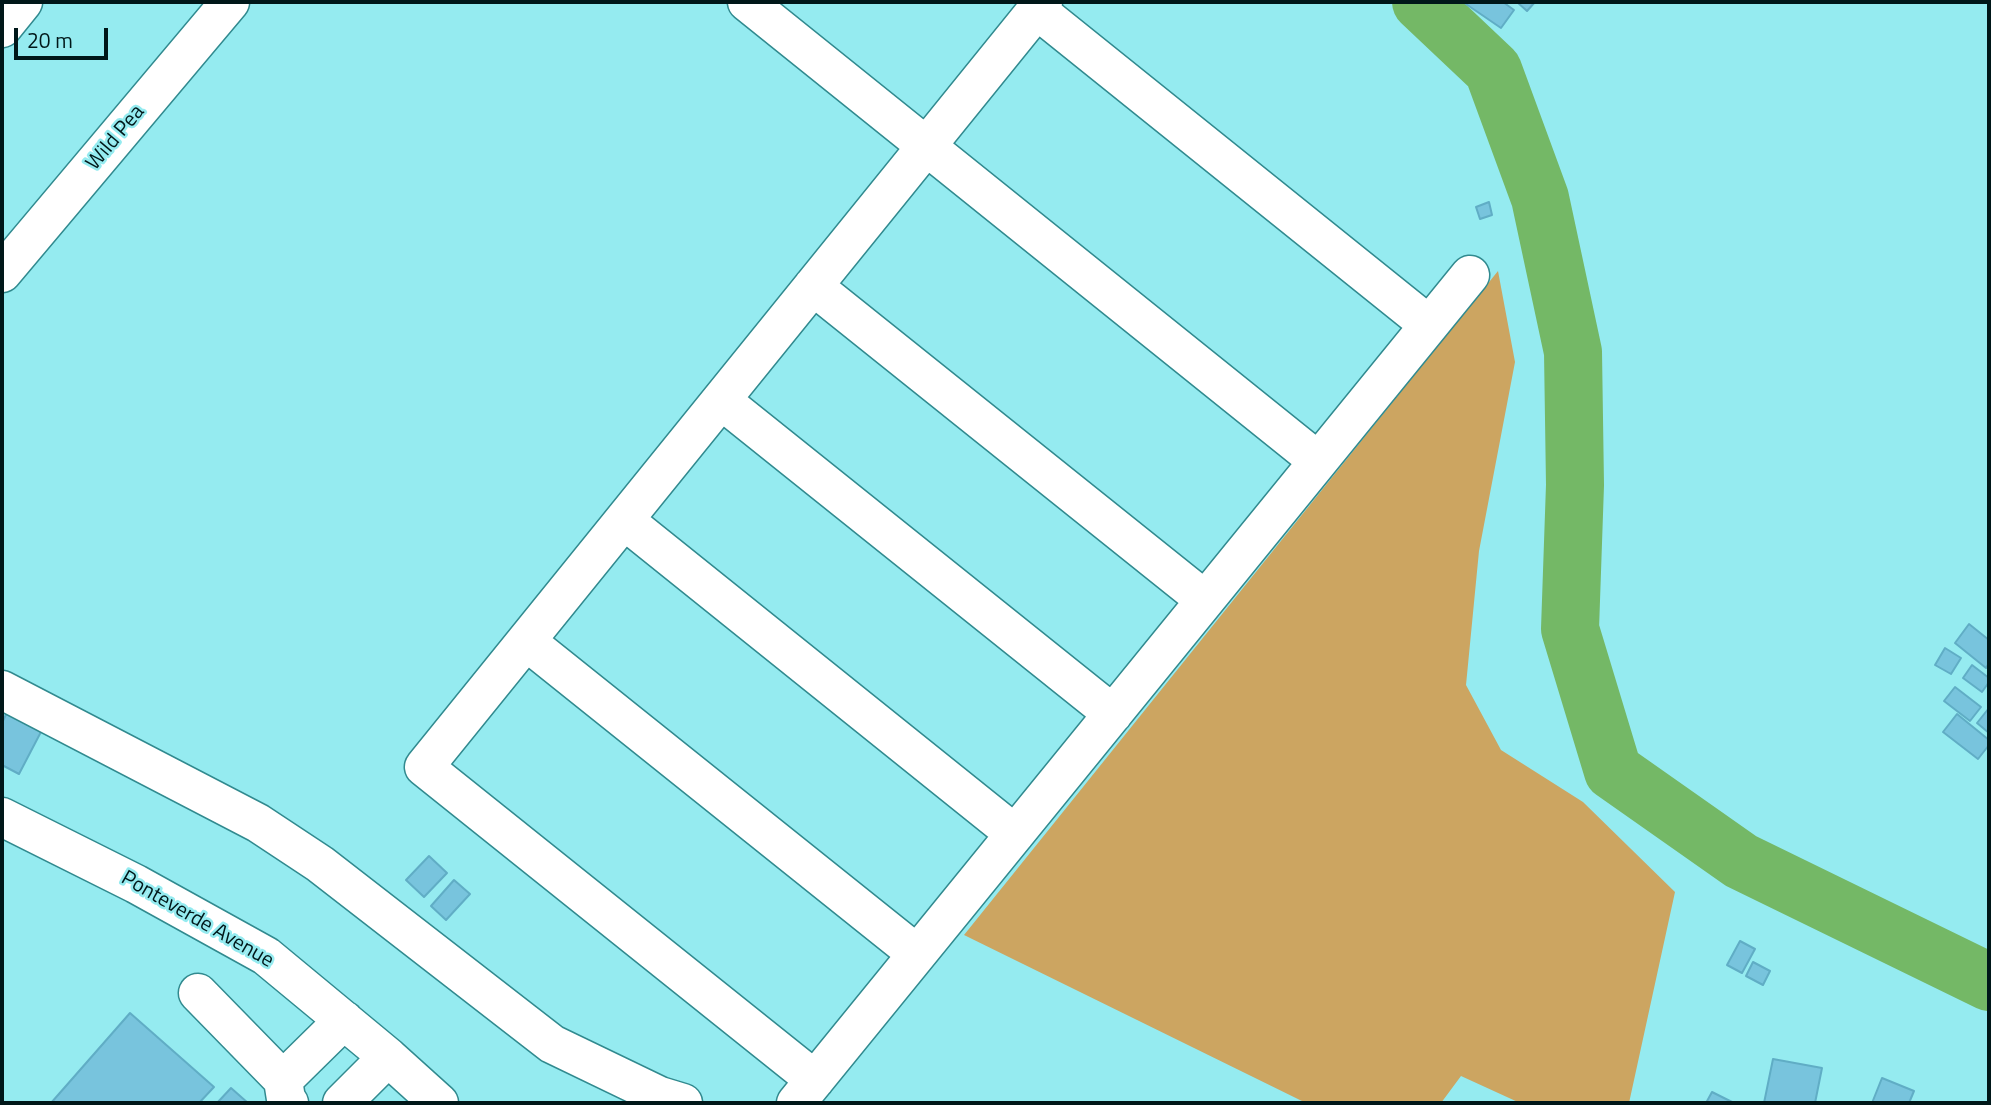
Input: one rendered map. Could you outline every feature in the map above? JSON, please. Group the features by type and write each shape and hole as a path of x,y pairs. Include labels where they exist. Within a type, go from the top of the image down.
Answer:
{"street":[{"path":"2,28 23,2"},
{"path":"747,2 1318,461"},
{"name":"Wild Pea","path":"2,273 223,4"},
{"path":"1429,325 1040,6 424,766 805,1092 1470,275"},
{"path":"814,286 1205,600"},
{"path":"721,400 1113,713"},
{"path":"624,520 1015,834"},
{"path":"526,641 917,954"},
{"path":"2,690 258,823 320,864 552,1044 660,1096 683,1103"},
{"name":"Ponteverde Avenue","path":"2,817 136,884 266,956 439,1103"},
{"path":"198,993 286,1092 344,1020"},
{"path":"342,1103 388,1057"}],"shaded area":[{"path":"1498,271 1515,362 1479,551 1466,685 1501,750 1583,802 1675,892 1629,1103 1520,1103 1461,1076 1441,1103 1306,1103 964,935"}],"building":[{"path":"1463,2 1503,2 1514,10 1501,28"},
{"path":"1517,2 1535,2 1527,11"},
{"path":"1489,202 1492,215 1480,219 1476,207"},
{"path":"1969,624 1989,640 1989,663 1986,668 1955,643"},
{"path":"1945,648 1961,658 1951,674 1935,665"},
{"path":"1972,665 1989,678 1982,692 1963,678"},
{"path":"1955,687 1981,707 1970,721 1944,701"},
{"path":"1989,708 1989,733 1977,723"},
{"path":"8,710 43,728 19,774 2,765 2,723"},
{"path":"1957,714 1989,740 1989,745 1978,759 1943,732"},
{"path":"429,856 447,873 424,897 406,880"},
{"path":"454,880 470,894 446,920 431,906"},
{"path":"1740,941 1755,949 1742,973 1727,965"},
{"path":"1753,962 1770,971 1763,985 1746,976"},
{"path":"130,1013 214,1087 199,1103 51,1103"},
{"path":"1773,1059 1822,1068 1815,1103 1764,1103"},
{"path":"1882,1078 1914,1091 1909,1103 1872,1103"},
{"path":"231,1088 248,1103 217,1103"},
{"path":"1712,1092 1734,1103 1706,1103"}],"waterway":[{"path":"1421,2 1493,70 1540,198 1573,352 1575,485 1570,629 1613,771 1741,861 1989,982"}]}
